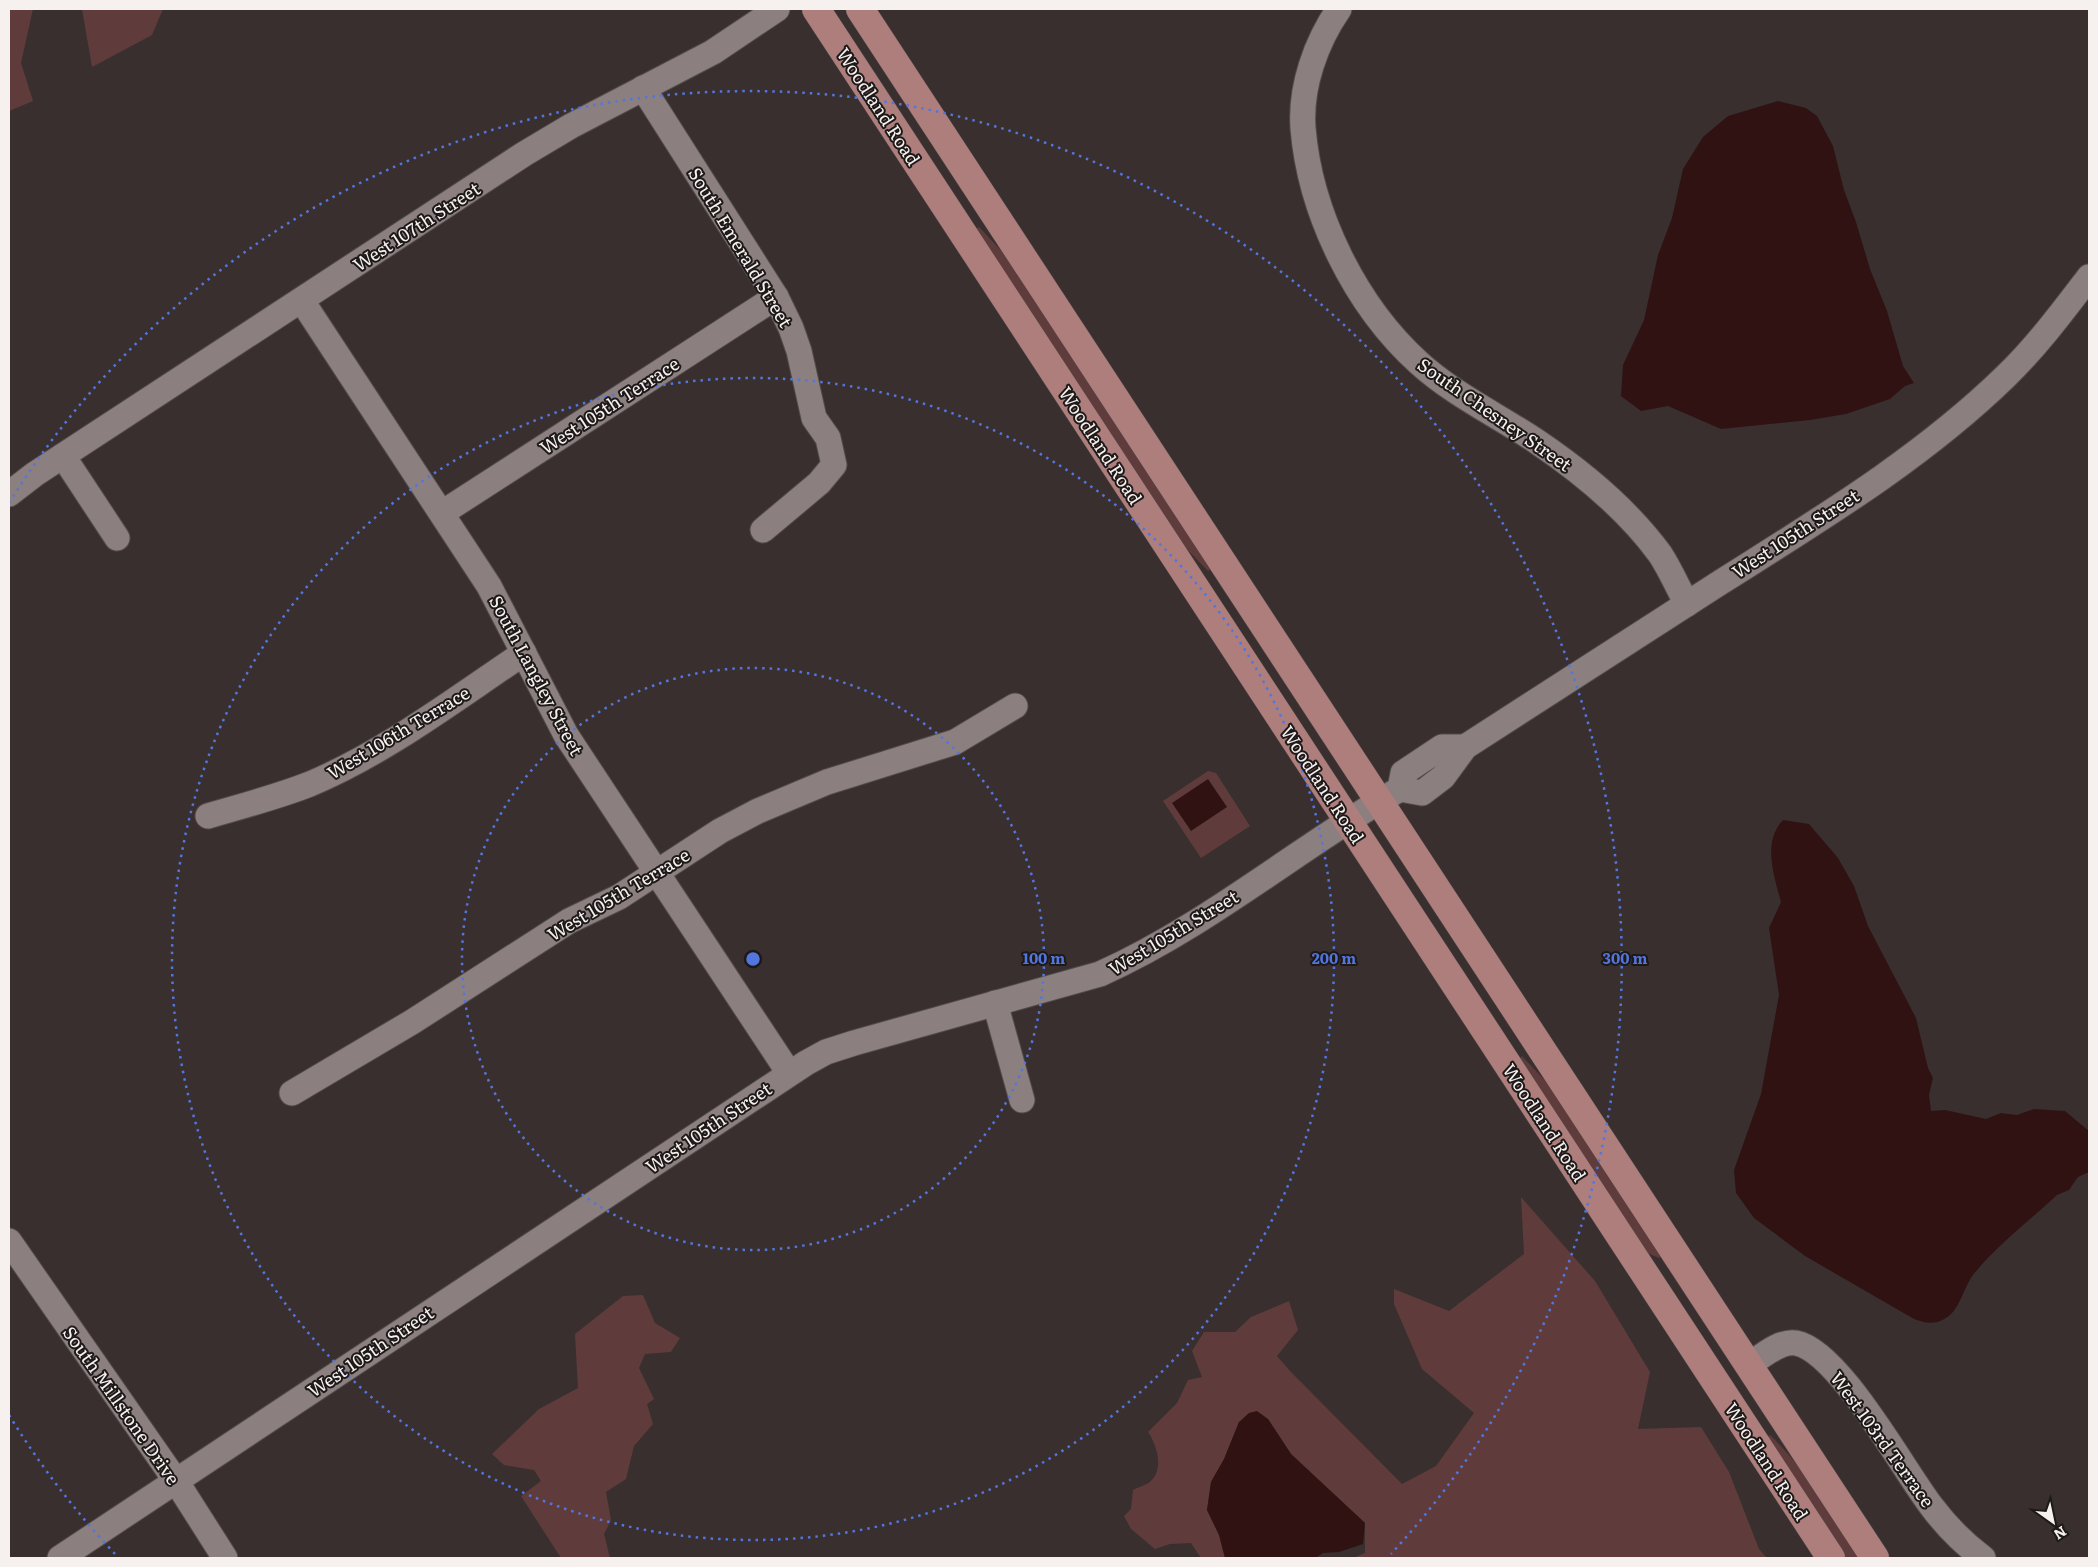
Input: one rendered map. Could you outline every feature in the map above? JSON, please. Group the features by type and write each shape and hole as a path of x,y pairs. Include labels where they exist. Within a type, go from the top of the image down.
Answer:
{"main road":[{"name":"Woodland Road","path":"816,9 1831,1558"},
{"name":"Woodland Road","path":"860,9 1389,795 1714,1313 1875,1558"},
{"path":"1654,1288 1714,1313"}],"street":[{"name":"West 107th Street","path":"9,494 62,456 524,154 571,126 713,52 777,9"},
{"name":"South Chesney Street","path":"1338,9 1323,37 1312,65 1304,104 1303,127 1309,170 1322,212 1340,256 1363,297 1392,336 1419,364 1459,393 1544,446 1582,474 1620,508 1660,555 1687,604"},
{"name":"South Emerald Street","path":"643,88 776,297 791,328 814,418 828,438 834,464 819,483 763,530"},
{"name":"West 105th Street","path":"60,1558 789,1073 826,1052 1092,977 1136,958 1389,795 1422,793 1444,777 1465,747 1832,510 1968,410 2006,376 2046,332 2089,276"},
{"name":"West 105th Terrace","path":"442,513 776,297"},
{"name":"South Langley Street","path":"302,300 489,586 566,735 789,1073"},
{"path":"62,456 117,538"},
{"name":"West 106th Terrace","path":"208,816 275,797 346,767 376,750 524,653"},
{"name":"West 105th Terrace","path":"292,1093 412,1022 569,921 619,897 720,832 758,811 827,782 955,742 1015,706"},
{"path":"995,1003 1022,1100"},
{"name":"South Millstone Drive","path":"12,1250 176,1481 225,1558"},
{"name":"West 103rd Terrace","path":"1749,1365 1787,1343 1797,1343 1821,1357 1838,1374 1867,1412 1942,1519 1965,1545 1982,1558"}],"shaded area":[{"path":"9,9 33,9 21,63 33,101 9,111"},
{"path":"82,9 163,9 152,35 92,67"},
{"path":"1778,101 1806,108 1817,116 1833,146 1844,190 1870,269 1887,311 1903,366 1914,383 1905,386 1890,399 1846,414 1810,420 1721,429 1668,406 1641,411 1621,396 1623,365 1644,320 1658,255 1672,218 1683,169 1703,137 1728,116"},
{"path":"979,227 1009,259 1214,567 1208,571 1177,539 974,230"},
{"path":"1208,771 1216,773 1250,826 1201,858 1163,801"},
{"path":"1208,779 1227,807 1191,831 1172,803"},
{"path":"1783,820 1809,824 1838,858 1854,886 1868,926 1916,1018 1928,1068 1933,1078 1929,1095 1931,1111 1945,1110 1986,1119 2001,1113 2017,1115 2034,1109 2065,1111 2089,1131 2089,1172 2078,1177 2069,1190 2057,1195 1982,1264 1967,1285 1954,1311 1941,1321 1928,1323 1914,1319 1805,1256 1754,1218 1736,1193 1734,1170 1761,1094 1779,995 1769,928 1781,902 1773,870 1771,849 1773,838"},
{"path":"1522,1056 1553,1089 1663,1256 1659,1258 1645,1252 1518,1060"},
{"path":"1521,1197 1595,1281 1650,1372 1638,1429 1701,1427 1729,1472 1759,1549 1767,1558 1353,1558 1365,1553 1365,1523 1291,1454 1268,1419 1239,1422 1224,1459 1211,1482 1207,1510 1219,1535 1225,1558 1201,1558 1191,1543 1170,1544 1155,1549 1131,1529 1124,1516 1131,1509 1133,1490 1151,1481 1157,1470 1158,1456 1148,1432 1177,1403 1188,1380 1202,1377 1192,1351 1204,1332 1235,1332 1251,1317 1289,1301 1298,1330 1277,1356 1290,1371 1402,1484 1436,1466 1474,1413 1422,1369 1394,1304 1394,1289 1449,1311 1524,1254"},
{"path":"643,1295 655,1323 680,1338 671,1352 645,1354 639,1368 654,1399 647,1404 653,1424 634,1446 626,1479 606,1492 611,1520 604,1534 610,1558 561,1558 521,1496 541,1481 534,1470 504,1465 492,1454 539,1409 578,1388 575,1334 623,1296"},
{"path":"1257,1411 1268,1419 1291,1454 1365,1523 1363,1544 1339,1552 1323,1553 1315,1558 1225,1558 1219,1535 1207,1510 1211,1482 1224,1459 1239,1422 1249,1413"},
{"path":"1770,1435 1808,1478 1861,1558 1845,1558 1765,1438"}]}
